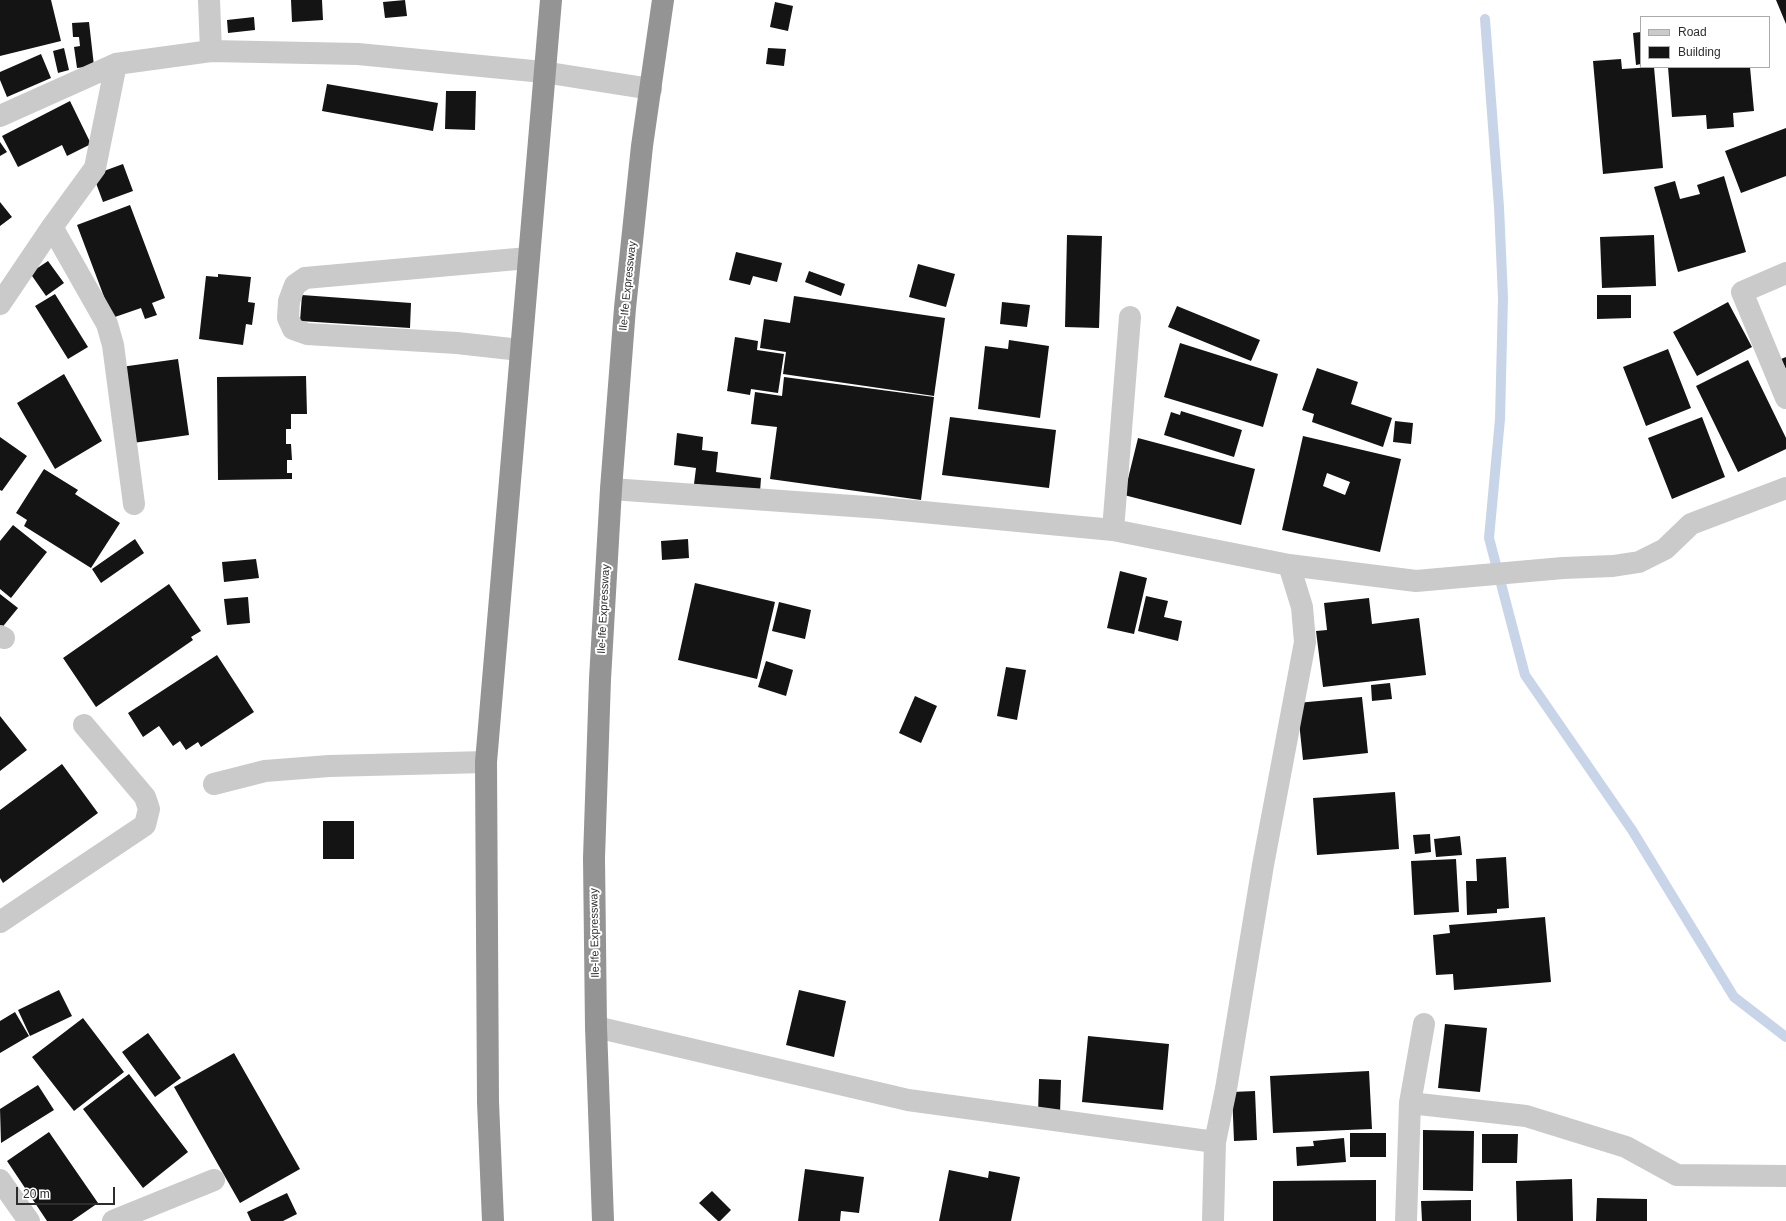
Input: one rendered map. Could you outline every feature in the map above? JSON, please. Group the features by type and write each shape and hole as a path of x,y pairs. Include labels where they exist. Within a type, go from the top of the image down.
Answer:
{"highway":[{"path":"493,1221 488,1102 486,762 543,72 551,0"},
{"name":"Ile-Ife Expressway","path":"606,1219 596,1027 594,858 600,678 611,490 625,308 650,89 663,0"}],"street":[{"path":"209,0 211,51"},
{"path":"0,116 116,64 211,51 358,54 543,72 650,89"},
{"path":"0,304 52,227 95,168 116,64"},
{"path":"52,227 107,324 113,344 134,504"},
{"path":"520,350 457,343 307,334 293,329 288,318 288,301 295,285 305,278 528,258"},
{"path":"1786,273 1742,292 1786,398"},
{"path":"1114,530 1130,317"},
{"path":"611,490 880,508 1114,530 1289,565 1416,581 1562,568 1613,566 1639,562 1666,549 1691,524 1786,488"},
{"path":"1213,1221 1215,1142 1226,1089 1263,865 1305,642 1302,607 1289,565"},
{"path":"0,922 145,825 149,809 145,796 84,725"},
{"path":"214,784 265,771 329,766 486,762"},
{"path":"1406,1221 1410,1104 1424,1024"},
{"path":"596,1027 908,1100 1215,1142"},
{"path":"1410,1104 1526,1116 1626,1147 1677,1175 1786,1176"},
{"path":"0,1180 29,1221"},
{"path":"113,1221 214,1180"}],"building":[{"path":"0,0 51,0 61,41 0,56"},
{"path":"291,0 322,0 323,20 292,22"},
{"path":"405,0 407,16 385,18 383,2"},
{"path":"1776,0 1786,0 1786,24"},
{"path":"775,2 793,6 788,31 770,27"},
{"path":"254,17 255,30 228,33 227,20"},
{"path":"89,22 94,66 77,68 74,47 80,46 79,37 73,37 72,23"},
{"path":"1640,32 1640,64 1636,65 1633,33"},
{"path":"64,48 69,70 58,73 53,51"},
{"path":"768,48 786,49 784,66 766,64"},
{"path":"41,54 51,78 7,97 0,80 0,72"},
{"path":"1621,59 1622,69 1654,68 1663,168 1603,174 1593,61"},
{"path":"1668,68 1750,68 1754,111 1733,113 1734,127 1707,129 1706,115 1672,117"},
{"path":"327,84 438,103 433,131 322,111"},
{"path":"446,91 476,91 475,130 445,129"},
{"path":"70,101 91,144 67,156 62,145 18,167 2,136"},
{"path":"1786,128 1786,176 1741,193 1725,151"},
{"path":"0,142 7,152 0,156"},
{"path":"123,164 133,191 103,202 93,175"},
{"path":"1724,176 1746,252 1678,272 1654,187 1675,181 1680,199 1700,194 1697,185"},
{"path":"0,202 12,217 0,226"},
{"path":"130,205 165,298 152,303 157,315 145,319 141,308 112,318 77,225"},
{"path":"1067,235 1102,236 1099,328 1065,327"},
{"path":"1654,235 1656,286 1602,288 1600,237"},
{"path":"736,252 782,263 777,282 753,276 750,285 729,280"},
{"path":"48,261 64,283 46,296 30,273"},
{"path":"918,264 955,274 946,307 909,297"},
{"path":"809,271 845,284 841,296 805,282"},
{"path":"218,274 251,277 248,302 255,303 252,325 246,324 243,345 199,339 206,276 218,277"},
{"path":"55,294 88,347 68,359 35,306"},
{"path":"302,295 411,303 410,328 300,321"},
{"path":"1597,295 1631,295 1631,318 1597,319"},
{"path":"794,296 945,318 934,396 783,374 786,352 760,348 764,319 790,323"},
{"path":"1002,302 1030,305 1027,327 1000,324"},
{"path":"1728,302 1752,347 1697,376 1673,332"},
{"path":"1177,306 1260,340 1251,361 1168,327"},
{"path":"735,337 758,341 757,350 784,354 778,393 751,389 750,395 727,391"},
{"path":"1009,340 1049,346 1040,418 978,409 985,346 1008,349"},
{"path":"1180,343 1278,374 1263,427 1164,397"},
{"path":"1668,349 1691,408 1646,426 1623,367"},
{"path":"1786,357 1786,369 1781,359"},
{"path":"178,359 189,435 133,443 121,367"},
{"path":"1748,360 1786,438 1786,449 1738,472 1696,386"},
{"path":"1317,368 1358,382 1351,404 1392,418 1383,447 1312,422 1314,414 1302,410"},
{"path":"64,374 102,441 55,469 17,403"},
{"path":"306,376 307,414 291,414 291,429 286,429 286,444 291,444 292,460 287,460 287,473 292,473 292,479 218,480 217,377"},
{"path":"784,377 934,397 921,500 770,479 777,427 751,424 755,392 782,396"},
{"path":"1181,411 1242,430 1234,457 1164,435 1171,412 1180,415"},
{"path":"950,417 1056,430 1049,488 942,475"},
{"path":"1702,417 1725,477 1672,499 1648,438"},
{"path":"1395,421 1413,423 1411,444 1393,442"},
{"path":"677,433 703,437 702,450 718,452 716,472 761,478 760,492 694,484 696,468 674,465"},
{"path":"1303,436 1401,459 1380,552 1282,530","holes":["1327,473 1350,482 1345,495 1323,486"]},
{"path":"0,437 27,456 2,491 0,490"},
{"path":"1138,438 1255,469 1241,525 1124,495"},
{"path":"44,469 78,490 75,494 120,523 91,568 24,526 27,520 16,513"},
{"path":"13,525 47,552 11,598 0,589 0,541"},
{"path":"135,539 144,553 101,583 92,569"},
{"path":"688,539 689,558 662,560 661,541"},
{"path":"256,559 259,578 224,582 222,562"},
{"path":"1120,571 1147,578 1134,634 1107,628"},
{"path":"695,583 775,602 757,679 678,660"},
{"path":"169,584 201,631 191,637 193,640 96,707 63,658"},
{"path":"0,594 18,608 0,630"},
{"path":"1146,596 1168,601 1164,617 1182,621 1178,641 1138,631"},
{"path":"248,597 250,623 227,625 224,599"},
{"path":"1369,598 1372,624 1419,618 1426,675 1323,687 1316,631 1327,630 1324,603"},
{"path":"779,602 811,610 805,639 772,631"},
{"path":"217,655 254,712 201,747 198,742 186,750 180,741 173,746 159,726 143,737 128,713"},
{"path":"766,661 793,670 786,696 758,687"},
{"path":"1006,667 1026,670 1017,720 997,716"},
{"path":"1390,683 1392,699 1372,701 1371,685"},
{"path":"915,696 937,706 921,743 899,733"},
{"path":"1362,697 1368,753 1303,760 1297,703"},
{"path":"0,716 27,750 0,771"},
{"path":"62,764 98,813 3,883 0,878 0,810"},
{"path":"1395,792 1399,849 1317,855 1313,798"},
{"path":"323,821 354,821 354,859 323,859"},
{"path":"1430,834 1431,852 1415,854 1413,835"},
{"path":"1460,836 1462,855 1436,857 1434,839"},
{"path":"1506,857 1509,908 1497,909 1497,913 1467,915 1466,881 1477,881 1476,859"},
{"path":"1456,859 1459,912 1414,915 1411,861"},
{"path":"1545,917 1551,982 1454,990 1453,974 1436,975 1433,935 1450,933 1449,925"},
{"path":"59,990 72,1016 30,1036 18,1010"},
{"path":"799,990 846,1001 834,1057 786,1045"},
{"path":"15,1012 29,1036 0,1053 0,1021"},
{"path":"83,1018 124,1072 74,1111 32,1057"},
{"path":"1445,1024 1487,1028 1480,1092 1438,1088"},
{"path":"148,1033 181,1078 155,1097 122,1052"},
{"path":"1088,1036 1169,1044 1163,1110 1082,1102"},
{"path":"234,1053 300,1169 240,1203 174,1087"},
{"path":"1369,1071 1372,1129 1273,1133 1270,1076"},
{"path":"129,1074 188,1152 143,1188 83,1109"},
{"path":"1039,1079 1061,1080 1060,1115 1038,1115"},
{"path":"38,1085 54,1110 1,1143 0,1109"},
{"path":"1255,1091 1257,1140 1234,1141 1232,1092"},
{"path":"1423,1130 1474,1131 1473,1191 1423,1190"},
{"path":"49,1132 98,1203 72,1221 47,1221 7,1161"},
{"path":"1350,1133 1386,1133 1386,1157 1350,1157"},
{"path":"1482,1134 1518,1134 1517,1163 1482,1163"},
{"path":"1344,1138 1346,1162 1297,1166 1296,1147 1314,1146 1313,1141"},
{"path":"805,1169 864,1177 859,1213 841,1211 840,1221 798,1221"},
{"path":"949,1170 988,1178 989,1171 1020,1177 1011,1221 939,1221"},
{"path":"1572,1179 1573,1221 1517,1221 1516,1181"},
{"path":"1376,1180 1376,1221 1273,1221 1273,1181"},
{"path":"712,1191 731,1210 720,1221 718,1221 699,1203"},
{"path":"287,1193 297,1214 283,1221 251,1221 247,1212"},
{"path":"1597,1198 1647,1199 1647,1221 1596,1221"},
{"path":"1471,1200 1471,1221 1422,1221 1421,1201"}],"waterway":[{"path":"1485,19 1499,207 1503,298 1500,419 1489,538 1525,675 1632,830 1734,997 1786,1037"}]}
